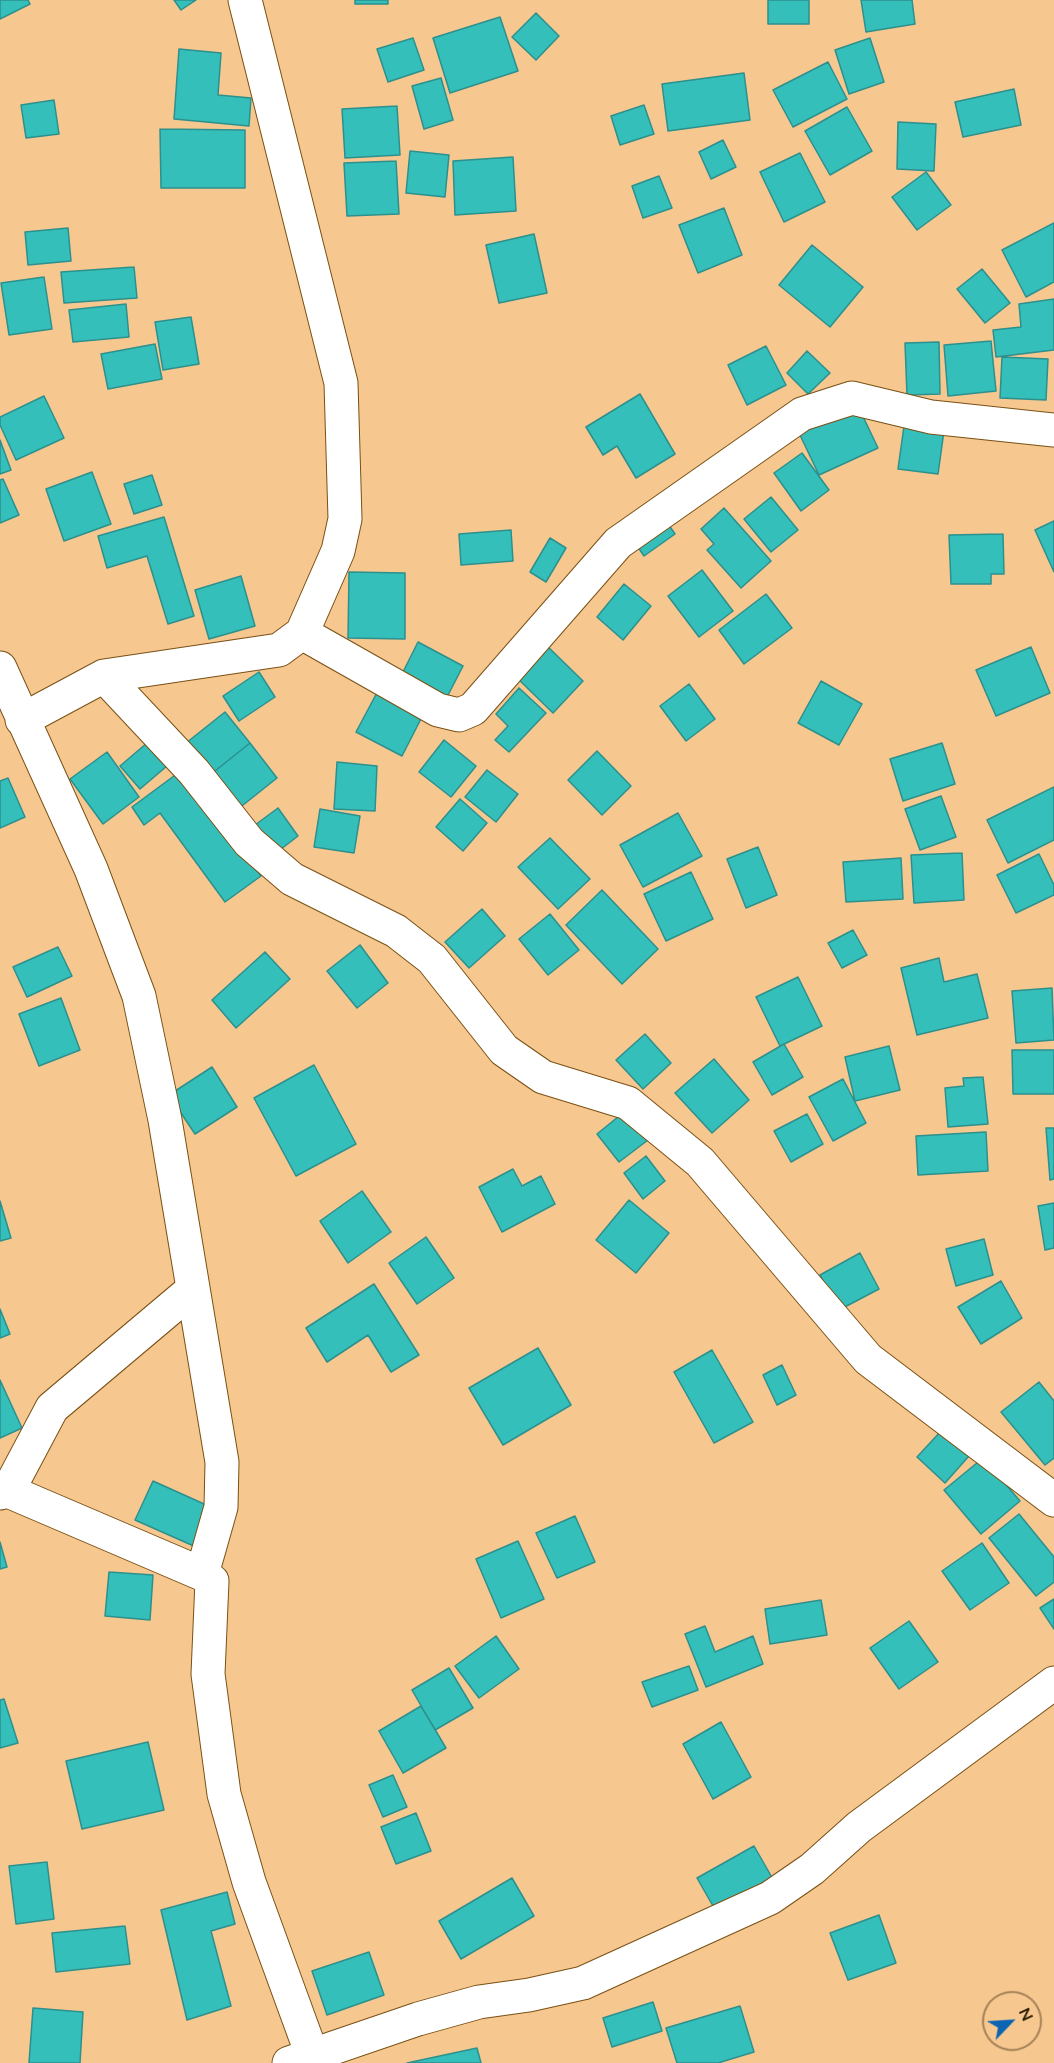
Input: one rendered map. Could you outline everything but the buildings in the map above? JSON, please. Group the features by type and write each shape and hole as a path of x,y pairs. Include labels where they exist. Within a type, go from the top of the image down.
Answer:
{"street":[{"path":"11,712 104,676 279,650 302,633 338,551 345,519 341,383 245,0"},
{"path":"302,633 438,710 459,715 473,709 618,543 802,414 852,398 931,417 1054,430"},
{"path":"0,668 11,712 91,869 139,996 165,1120 222,1462 221,1507 202,1574"},
{"path":"104,676 194,772 258,849 292,879 396,931 432,959 504,1050 543,1077 628,1102 700,1162 868,1359 1054,1500"},
{"path":"192,1290 52,1408 4,1492 202,1574 212,1581 208,1674 224,1794 249,1882 306,2061 418,2019 479,2002 529,1995 583,1983 770,1898 812,1869 859,1827 1054,1683"}]}
